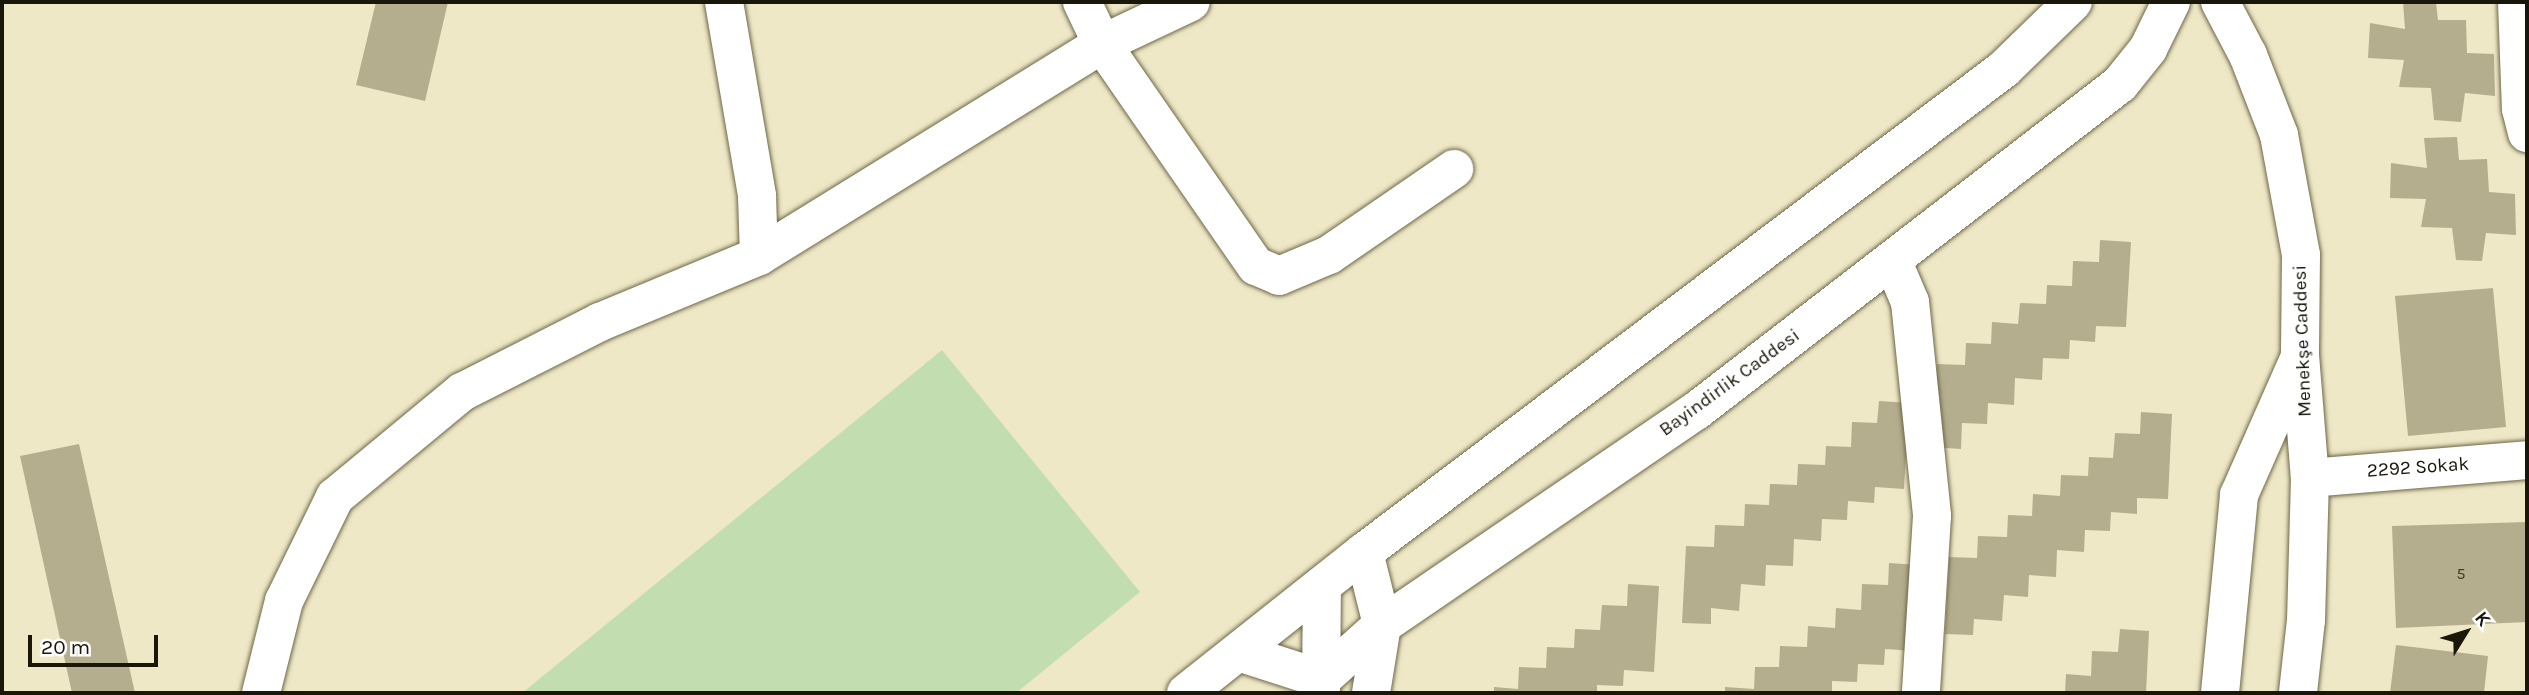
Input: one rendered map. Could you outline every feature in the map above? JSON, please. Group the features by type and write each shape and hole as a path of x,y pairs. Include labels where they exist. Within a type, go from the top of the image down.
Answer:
{"street":[{"path":"724,2 757,196 759,256"},
{"path":"1082,2 1102,44 1255,266 1279,276 1329,255 1454,169"},
{"path":"266,690 284,601 335,497 462,392 600,322 759,256 1102,44 1191,2"},
{"path":"1186,693 1241,653 1364,552 2004,69 2073,2"},
{"name":"Bayindirlik Caddesi","path":"1322,686 1382,625 1696,411 1893,262 2120,84 2148,49 2171,2"},
{"name":"Menekşe Caddesi","path":"2220,2 2248,55 2279,135 2301,255 2300,355 2310,478 2306,620 2298,693"},
{"path":"2517,2 2521,109 2527,133"},
{"path":"1893,262 1910,302 1932,516 1921,693"},
{"path":"2220,693 2239,495 2300,355"},
{"name":"2292 Sokak","path":"2310,478 2527,460"},
{"path":"1364,552 1382,625 1371,693"},
{"path":"1241,653 1322,686 1322,587"}],"green space":[{"path":"942,350 1140,592 1016,693 522,693"}],"building":[{"path":"376,2 448,2 425,101 356,85"},
{"path":"2403,2 2436,2 2438,20 2466,20 2467,53 2494,54 2495,96 2465,93 2461,122 2434,120 2431,88 2399,87 2404,60 2368,58 2370,23 2405,29"},
{"path":"2457,137 2459,160 2487,159 2489,192 2515,194 2516,235 2486,233 2482,261 2456,260 2452,228 2421,227 2426,199 2390,198 2391,163 2427,168 2424,138"},
{"path":"2100,240 2131,242 2126,327 2096,326 2095,342 2070,340 2069,359 2043,358 2042,380 2015,378 2014,405 1988,403 1987,424 1962,423 1961,449 1932,447 1937,364 1965,365 1966,343 1991,344 1992,322 2018,324 2020,303 2046,304 2047,285 2072,286 2073,261 2099,262"},
{"path":"2493,288 2506,427 2408,436 2395,296"},
{"path":"1879,401 1909,403 1904,489 1875,487 1874,503 1848,501 1847,520 1822,519 1821,541 1794,539 1793,566 1766,565 1765,586 1741,584 1739,611 1711,608 1711,624 1682,623 1686,546 1714,547 1715,525 1744,526 1745,504 1769,505 1770,484 1797,485 1798,464 1825,465 1826,446 1851,447 1852,422 1877,423"},
{"path":"2141,412 2172,414 2168,499 2137,498 2137,514 2111,512 2110,531 2085,530 2084,552 2057,550 2056,577 2029,575 2028,597 2004,595 2002,621 1974,619 1973,635 1945,634 1949,557 1977,558 1978,536 2007,537 2008,515 2032,516 2033,494 2060,496 2061,475 2088,476 2089,457 2113,458 2115,433 2140,434"},
{"path":"79,444 135,693 72,693 20,456"},
{"path":"2527,522 2527,622 2396,628 2392,526"},
{"path":"1889,563 1919,565 1915,651 1885,649 1884,665 1858,664 1857,682 1832,681 1832,693 1725,693 1725,687 1754,689 1755,667 1779,667 1780,646 1807,647 1808,626 1835,628 1836,608 1861,610 1862,584 1888,585"},
{"path":"1628,584 1659,586 1654,672 1624,670 1623,686 1597,685 1597,693 1494,693 1494,687 1518,689 1519,667 1546,668 1547,647 1574,648 1575,629 1600,630 1602,605 1627,606"},
{"path":"2120,629 2149,631 2146,693 2065,693 2066,674 2091,676 2092,651 2118,652"},
{"path":"2396,645 2488,656 2484,693 2390,693"}]}
